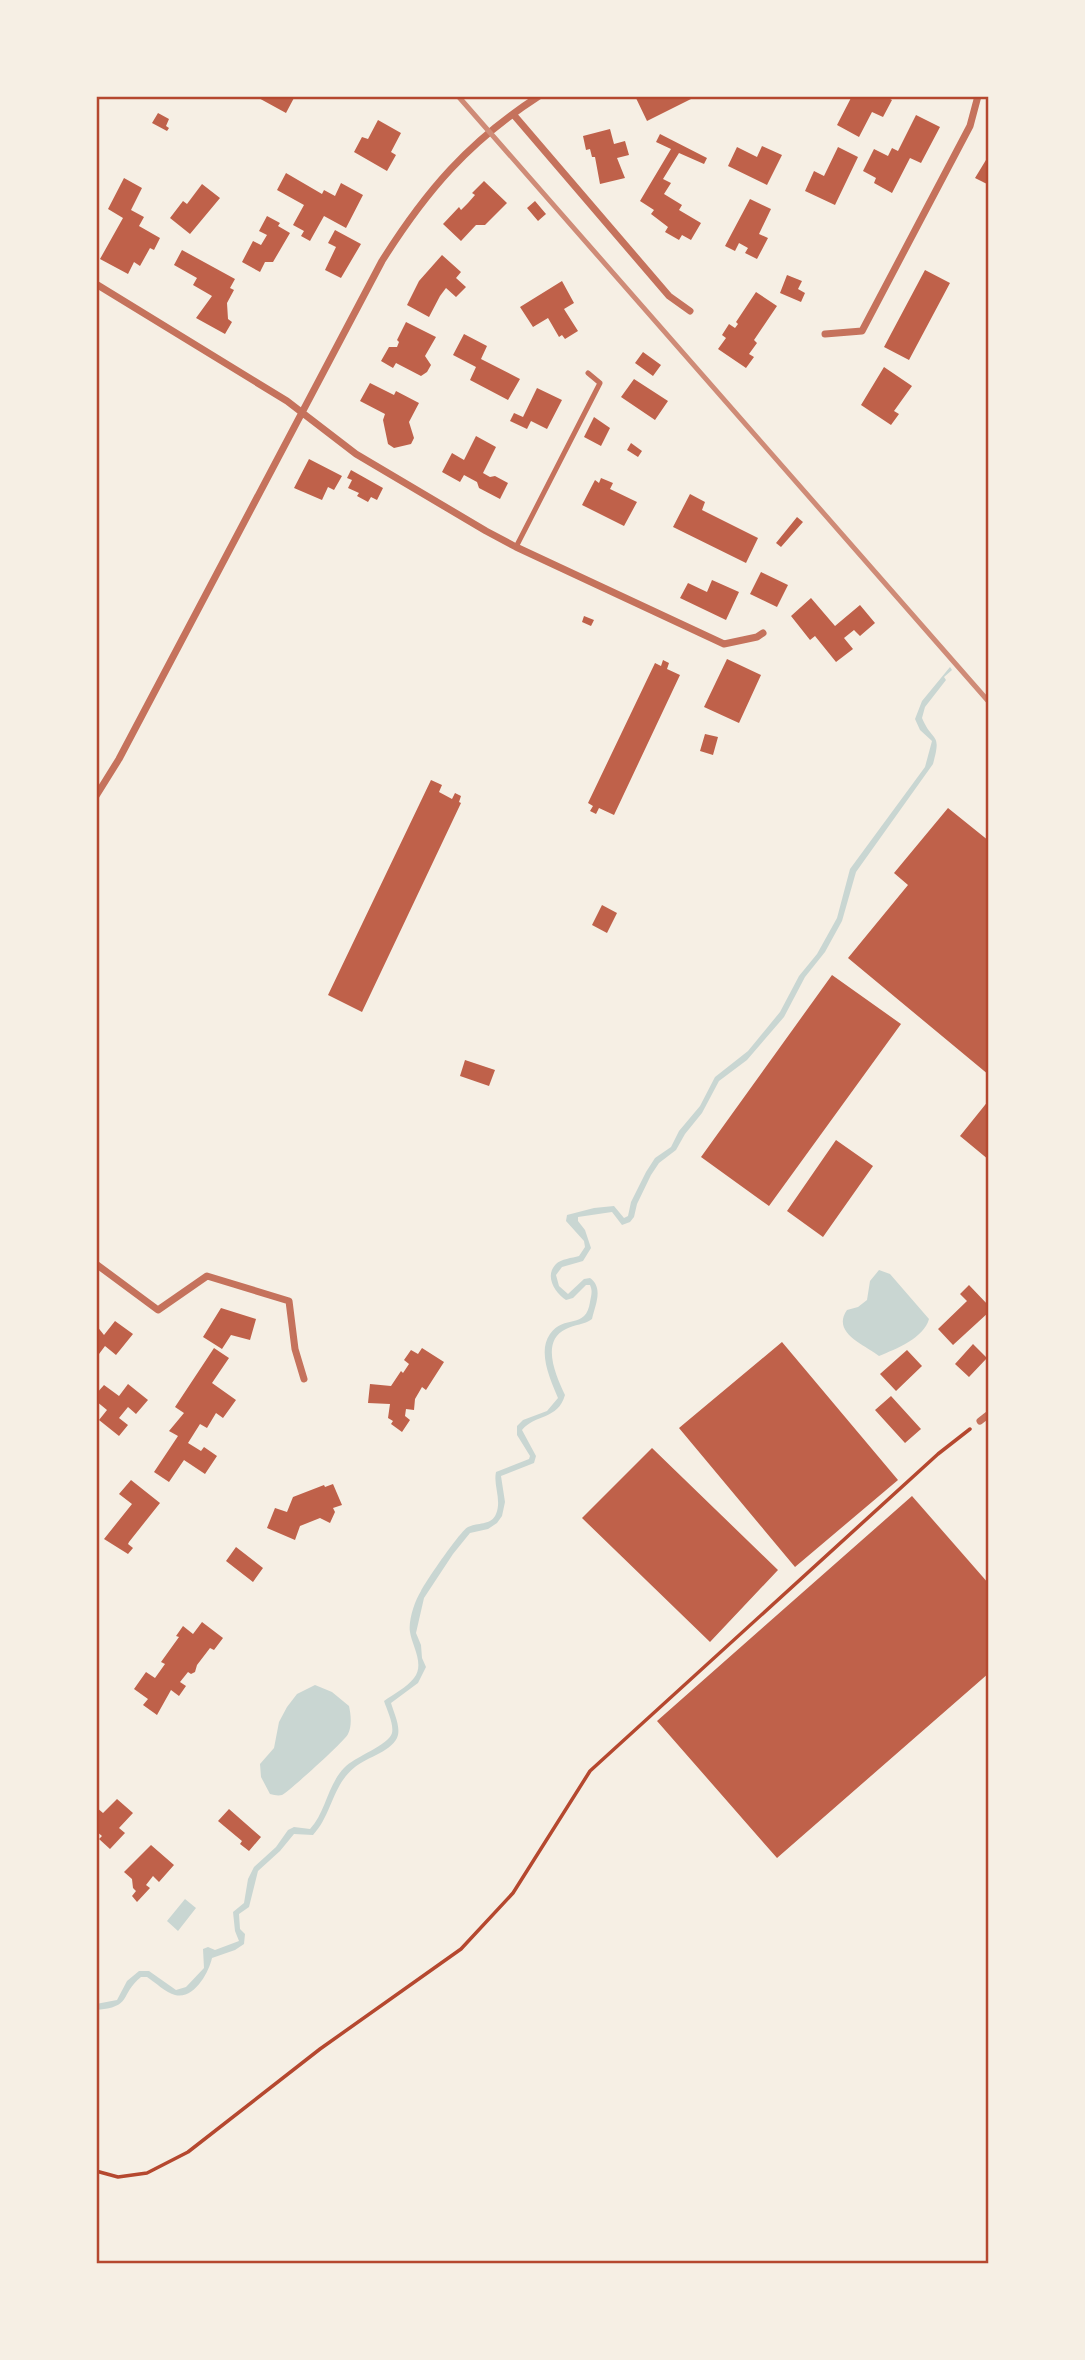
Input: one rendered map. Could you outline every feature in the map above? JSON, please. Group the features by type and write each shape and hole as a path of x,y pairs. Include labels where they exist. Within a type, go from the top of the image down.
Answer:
{"street":[{"path":"96,796 119,759 382,261 429,192 469,150 539,96"},
{"path":"825,334 862,331 970,126 978,96"},
{"path":"513,114 669,296 690,311"},
{"path":"96,284 302,411 356,454 516,547 724,644 757,638 764,633"},
{"path":"96,1264 158,1310 207,1276 289,1301 295,1349 304,1379"},
{"path":"980,1421 989,1414"}],"lane":[{"path":"516,547 600,383 588,373"}],"path":[{"path":"96,2171 118,2177 147,2173 188,2152 320,2049 461,1949 513,1893 590,1771 938,1454 980,1421"}],"shaded area":[{"path":"950,667 952,670 944,677 946,680 925,707 922,718 936,742 933,764 856,872 842,921 825,952 805,977 784,1017 747,1060 719,1081 702,1113 676,1150 659,1163 651,1175 630,1222 622,1225 612,1212 578,1217 591,1248 583,1261 562,1267 556,1275 559,1286 568,1294 584,1279 590,1278 594,1282 598,1292 592,1319 566,1329 554,1342 552,1359 565,1395 557,1409 522,1430 536,1456 534,1463 501,1476 505,1502 502,1516 488,1529 470,1533 424,1598 416,1633 426,1667 418,1683 391,1703 398,1727 395,1741 386,1750 360,1763 347,1774 313,1835 294,1834 258,1871 249,1907 239,1914 240,1929 245,1934 244,1944 212,1958 200,1984 188,1993 175,1995 147,1977 141,1977 121,2003 96,2010 96,2004 117,2000 127,1981 139,1971 149,1971 176,1990 186,1987 204,1968 203,1949 208,1947 215,1950 239,1941 233,1912 244,1903 248,1879 254,1867 276,1847 288,1830 294,1827 310,1829 320,1815 338,1775 392,1733 384,1701 404,1687 417,1673 417,1655 410,1627 416,1600 436,1567 464,1530 494,1518 498,1509 496,1472 529,1459 530,1456 517,1435 517,1426 523,1420 547,1411 558,1398 546,1366 546,1341 556,1328 579,1319 588,1311 592,1294 590,1285 586,1285 573,1298 566,1300 552,1284 551,1274 556,1264 579,1256 585,1247 584,1241 566,1221 567,1215 614,1206 624,1218 628,1216 631,1202 646,1172 655,1158 671,1147 679,1131 700,1106 715,1077 748,1051 780,1012 799,976 817,954 837,918 850,869 925,767 932,741 920,730 915,719 922,701"},
{"path":"879,1270 890,1274 929,1319 915,1337 879,1356 846,1332 843,1318 847,1310 858,1307 867,1300 870,1281"},
{"path":"315,1685 332,1692 349,1706 351,1720 348,1734 286,1792 280,1795 270,1794 261,1777 260,1764 274,1748 279,1722 287,1707 297,1694"},
{"path":"185,1899 196,1908 178,1931 167,1921"}],"building":[{"path":"255,96 295,96 286,113"},
{"path":"635,96 697,96 647,121"},
{"path":"852,96 885,96 892,100 883,117 872,112 859,137 837,125"},
{"path":"158,113 169,119 167,131 152,123"},
{"path":"916,115 940,127 921,163 910,158 892,193 874,183 876,178 863,171 874,149 888,156 892,148 898,151"},
{"path":"378,120 401,133 391,152 396,155 387,171 354,152 362,137 368,139"},
{"path":"610,129 614,144 625,141 629,155 617,158 625,178 600,184 595,157 592,157 590,149 586,150 583,136"},
{"path":"660,134 707,158 704,164 679,153 663,179 671,183 664,194 682,205 679,210 701,223 691,240 682,235 679,240 665,232 668,227 651,214 654,210 640,201 671,149 656,142"},
{"path":"762,146 782,155 767,185 728,166 737,147 757,157"},
{"path":"838,147 858,157 835,205 805,191 814,171 824,176"},
{"path":"989,155 989,185 975,178"},
{"path":"286,173 322,194 324,190 335,196 341,183 363,195 346,228 324,216 310,241 301,236 304,231 293,225 304,205 277,190"},
{"path":"124,178 142,188 131,210 144,217 139,226 160,238 154,250 150,248 140,266 134,262 128,274 100,259 123,218 108,209"},
{"path":"484,181 507,203 485,225 476,225 461,241 443,224 459,207 461,210 468,203 475,195 472,193"},
{"path":"202,184 220,198 190,234 170,218 183,201 187,204"},
{"path":"750,199 771,209 759,234 768,238 757,259 745,253 748,248 739,243 735,251 725,246"},
{"path":"535,201 546,214 538,221 527,208"},
{"path":"267,216 290,233 273,262 265,262 260,272 242,262 253,241 261,245 267,235 259,231"},
{"path":"335,230 361,244 341,278 325,270 336,247 328,243"},
{"path":"182,250 235,279 230,288 234,290 227,303 228,319 232,322 225,334 196,318 212,296 193,285 197,278 174,265"},
{"path":"442,255 461,272 456,278 466,287 456,297 446,288 429,317 407,305 419,281"},
{"path":"925,270 950,283 909,360 884,347"},
{"path":"787,275 802,281 798,289 805,293 801,302 780,293"},
{"path":"562,281 574,303 564,309 578,331 565,339 562,335 559,337 548,318 533,327 520,307"},
{"path":"756,292 777,306 754,340 757,343 749,354 754,357 746,368 718,349 726,338 722,335 729,324 735,328 738,324 736,322"},
{"path":"406,322 436,337 425,356 431,365 421,376 396,363 393,368 381,361 389,347 397,347 397,340"},
{"path":"464,334 487,346 481,359 520,379 508,400 470,380 476,367 453,355"},
{"path":"643,352 661,365 653,376 635,363"},
{"path":"884,367 912,386 894,411 899,414 891,425 861,405"},
{"path":"634,379 668,401 655,420 621,397"},
{"path":"370,383 394,395 396,391 419,403 409,422 414,438 411,444 394,448 388,444 383,420 385,414 360,401"},
{"path":"537,388 562,400 547,429 531,421 527,429 510,421 514,413 523,417"},
{"path":"594,417 610,428 601,446 584,437"},
{"path":"476,436 496,447 483,473 508,483 500,499 479,488 477,482 464,475 460,482 442,472 452,453 464,460"},
{"path":"631,443 642,451 638,457 627,450"},
{"path":"309,459 342,476 334,490 328,487 322,500 294,488"},
{"path":"351,470 383,488 377,500 371,497 368,502 357,496 359,493 348,488 352,480 347,478"},
{"path":"601,478 613,483 610,489 637,502 624,526 582,505 595,480 599,483"},
{"path":"690,494 705,502 702,510 758,538 746,563 673,527"},
{"path":"797,517 803,522 781,547 776,543"},
{"path":"761,572 788,585 777,607 750,594"},
{"path":"712,580 739,592 726,620 680,598 688,583 707,592"},
{"path":"811,598 835,626 860,605 875,623 860,636 854,630 844,638 853,649 836,662 815,636 810,640 791,616"},
{"path":"584,616 594,620 591,626 582,622"},
{"path":"727,659 761,675 739,723 704,707"},
{"path":"663,660 669,663 667,669 680,675 614,815 599,808 596,814 590,811 593,806 588,803 655,663 661,666"},
{"path":"705,734 718,737 713,755 700,751"},
{"path":"431,780 442,785 439,792 452,799 455,793 461,796 461,803 362,1012 328,995"},
{"path":"948,808 989,841 989,1075 848,958 908,885 894,873"},
{"path":"602,905 617,913 607,933 592,925"},
{"path":"832,975 901,1024 769,1206 701,1157"},
{"path":"465,1060 495,1070 489,1086 460,1076"},
{"path":"989,1100 989,1160 960,1136"},
{"path":"836,1140 873,1166 823,1237 787,1211"},
{"path":"969,1285 989,1306 989,1312 953,1345 938,1329 967,1301 960,1294"},
{"path":"221,1308 256,1319 250,1340 231,1335 222,1349 203,1337"},
{"path":"115,1321 133,1334 116,1355 105,1346 96,1358 96,1325 104,1335"},
{"path":"782,1342 898,1480 795,1567 679,1428"},
{"path":"973,1344 987,1358 969,1377 955,1364"},
{"path":"214,1348 229,1358 212,1383 236,1400 223,1418 216,1413 207,1428 200,1424 188,1443 201,1451 204,1447 217,1456 205,1474 184,1460 169,1482 154,1472 178,1436 169,1431 184,1413 175,1407"},
{"path":"422,1348 444,1362 426,1390 422,1387 415,1399 414,1410 406,1409 405,1416 410,1420 402,1432 391,1424 393,1421 388,1418 390,1404 368,1403 370,1384 391,1386 409,1364 404,1360 411,1350 418,1354"},
{"path":"907,1350 922,1366 896,1391 880,1374"},
{"path":"128,1384 148,1400 136,1414 128,1407 119,1418 128,1425 119,1436 99,1420 107,1410 96,1401 96,1394 104,1385 119,1396"},
{"path":"891,1396 921,1429 905,1443 875,1410"},
{"path":"652,1448 778,1570 710,1642 582,1518"},
{"path":"131,1480 160,1503 129,1542 133,1548 128,1554 104,1539 132,1504 119,1494"},
{"path":"333,1484 342,1505 333,1508 335,1512 330,1523 320,1518 300,1526 295,1540 267,1528 275,1508 287,1512 293,1497"},
{"path":"912,1496 989,1584 989,1673 777,1858 657,1721"},
{"path":"236,1547 263,1568 253,1582 226,1561"},
{"path":"202,1622 223,1638 214,1650 210,1648 195,1672 188,1672 180,1682 186,1686 179,1696 171,1690 157,1715 143,1705 148,1699 134,1689 146,1672 155,1678 165,1664 161,1662 179,1637 176,1636 183,1626 193,1634"},
{"path":"117,1799 133,1813 119,1828 125,1833 110,1849 99,1839 102,1836 96,1831 96,1807 103,1813"},
{"path":"229,1809 261,1837 249,1851 240,1844 242,1841 218,1821"},
{"path":"151,1845 174,1865 159,1882 153,1876 146,1885 150,1888 137,1902 132,1896 136,1891 132,1879 124,1872"}],"railway":[{"path":"458,96 989,702"}]}
